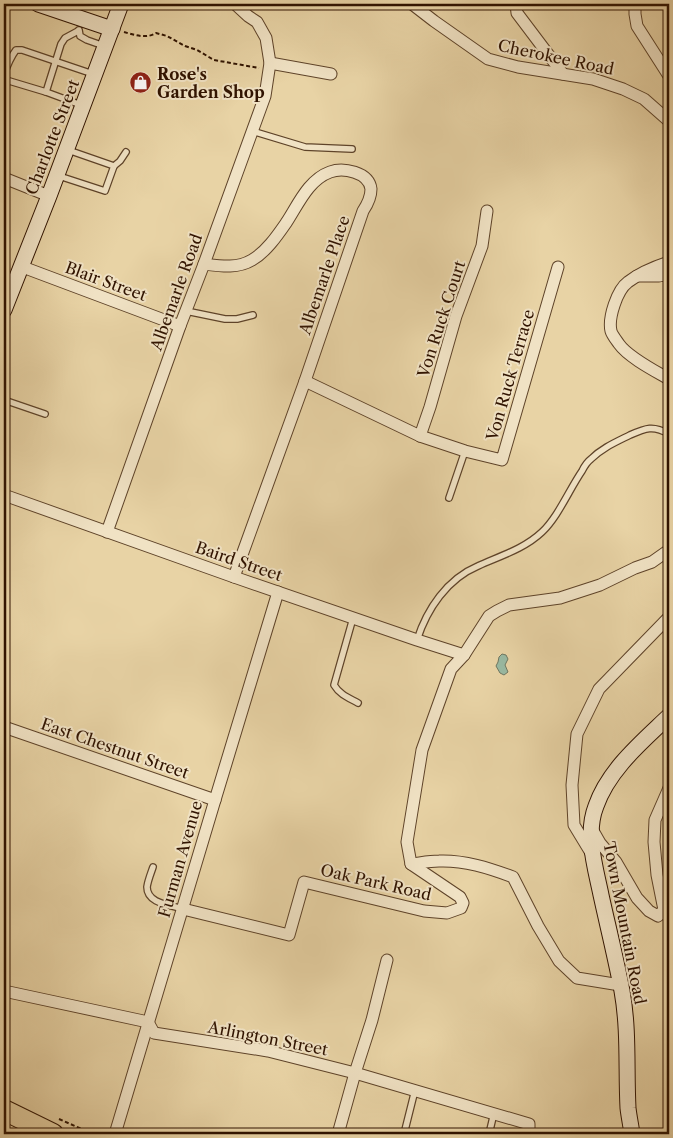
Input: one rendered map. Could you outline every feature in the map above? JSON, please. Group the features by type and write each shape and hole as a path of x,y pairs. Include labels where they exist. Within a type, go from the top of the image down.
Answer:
{"highway":[{"path":"4,1110 54,1134"}],"main road":[{"path":"38,4 80,25 112,29"},
{"name":"Charlotte Street","path":"4,310 121,4"},
{"name":"Town Mountain Road","path":"632,1134 628,1110 627,1034 620,985 593,856 591,827 595,807 601,792 612,776 626,758 669,716"}],"street":[{"name":"Albemarle Road","path":"107,532 180,326 265,96 270,67 266,38 257,22 235,4"},
{"name":"Cherokee Road","path":"412,4 434,22 488,59 518,67 593,79 623,89 644,99 669,121"},
{"path":"516,4 517,13 563,74"},
{"path":"635,4 637,26 669,76"},
{"path":"270,67 331,74"},
{"name":"Albemarle Place","path":"204,264 237,266 252,260 276,236 310,186 330,172 348,170 364,178 369,183 371,190 368,204 363,211 305,381 234,577"},
{"path":"4,178 49,196"},
{"name":"Von Ruck Court","path":"420,436 456,316 482,246 487,211"},
{"path":"669,262 648,269 626,283 616,298 611,331 628,354 669,379"},
{"name":"Blair Street","path":"20,266 180,326"},
{"name":"Von Ruck Terrace","path":"305,381 420,436 465,451 502,460 558,267"},
{"path":"638,276 669,274"},
{"name":"Baird Street","path":"4,495 234,577 464,655"},
{"name":"Oak Park Road","path":"183,909 289,935 304,882 424,911 447,913 461,908 463,903 460,897 410,864 407,842 422,750 451,669 464,655 489,616 497,610 509,605 560,598 600,585 652,562 666,552"},
{"name":"Furman Avenue","path":"115,1134 278,592"},
{"path":"593,856 574,824 572,785 577,734 599,689 669,616"},
{"name":"East Chestnut Street","path":"4,727 215,800"},
{"path":"591,827 600,843 616,862 637,898 648,912 658,916 664,910 657,875 654,842 655,820 669,788"},
{"path":"410,864 440,861 466,864 485,867 513,877 538,926 559,961 576,978 620,985"},
{"path":"338,1134 372,1020 387,960"},
{"name":"Arlington Street","path":"4,991 148,1022 154,1033 268,1051 355,1073 494,1113 529,1129"}],"lane":[{"path":"80,25 80,36 106,46"},
{"path":"46,92 61,44 80,25"},
{"path":"83,105 6,80 4,75 6,68 16,50 22,50 94,75"},
{"path":"252,131 305,147 352,149"},
{"path":"67,149 114,166"},
{"path":"57,175 105,191 114,166 120,162 126,152"},
{"path":"186,311 225,319 253,315"},
{"path":"4,400 46,414"},
{"path":"417,640 425,619 449,585 461,575 477,566 508,554 542,532 557,512 589,460 622,439 649,428 660,428 669,434"},
{"path":"449,498 465,451"},
{"path":"666,552 669,543"},
{"path":"353,618 334,686 344,696 358,702"},
{"path":"153,866 147,888 150,897 157,902 183,909"},
{"path":"404,1134 415,1090"},
{"path":"489,1134 494,1113"}],"path":[{"path":"112,29 137,35 151,36 156,34 167,36 184,46 198,50 214,60 270,67"}],"shaded area":[{"path":"502,654 506,655 508,659 505,665 508,672 504,675 500,673 496,666"}],"place":[{"name":"Rose's Garden Shop","path":"141,83"}]}
